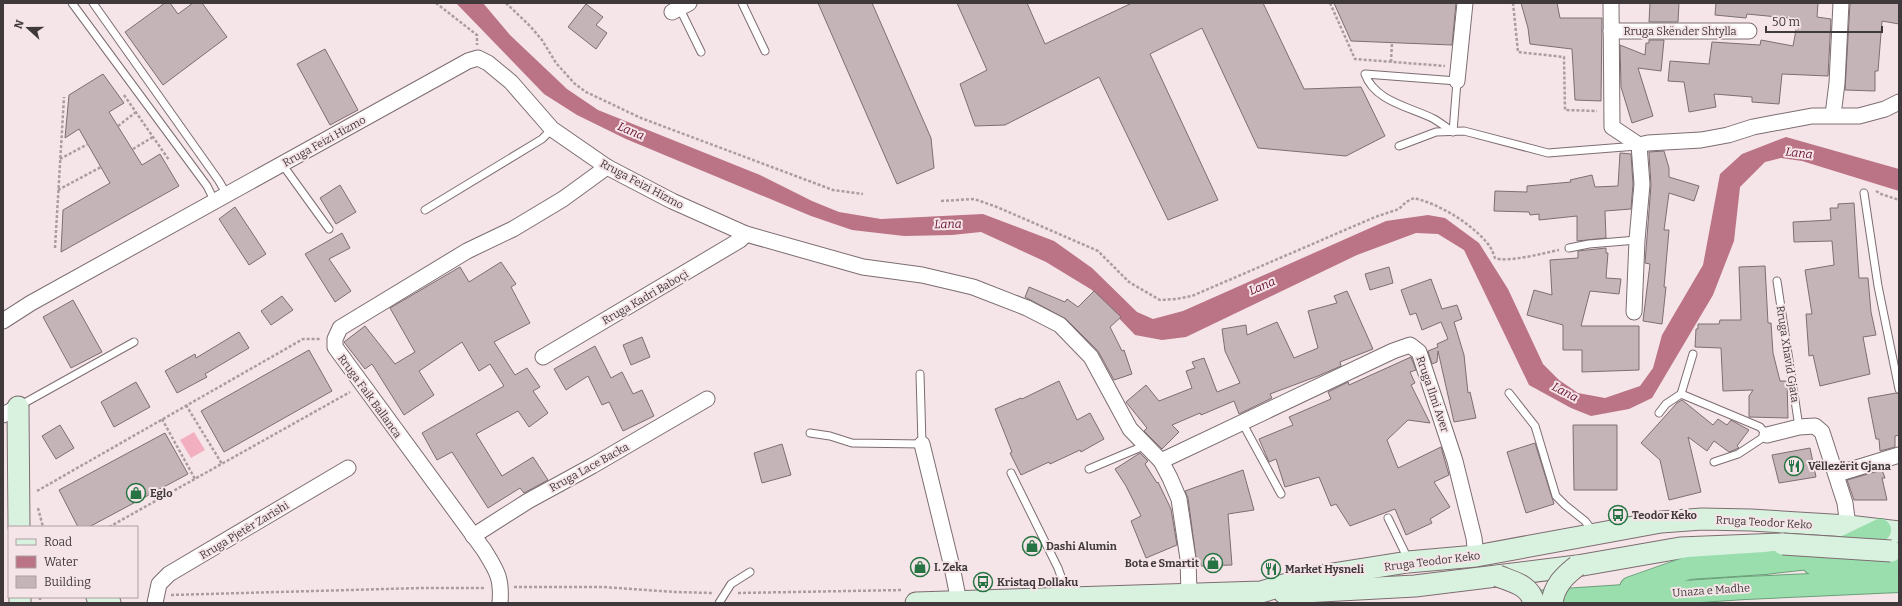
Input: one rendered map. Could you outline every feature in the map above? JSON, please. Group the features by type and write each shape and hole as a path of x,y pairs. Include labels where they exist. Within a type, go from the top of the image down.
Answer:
{"highway":[{"path":"1608,596 1688,568 1765,563 1894,546"},
{"path":"1765,563 1861,564 1894,546"},
{"name":"Unaza e Madhe","path":"1523,603 1608,596 1899,581"}],"main road":[{"path":"10,411 19,518 31,526"},
{"name":"Rruga Teodor Keko","path":"910,596 959,602 1189,593 1261,592 1307,578 1408,562 1476,556 1597,535 1660,522 1702,519 1751,520 1848,526 1894,546"},
{"path":"1261,592 1302,593 1415,586 1577,566 1688,548 1783,544 1894,546"},
{"path":"1552,603 1553,595 1562,578 1577,566"},
{"path":"1498,576 1523,585 1533,597 1534,603"},
{"path":"99,598 110,603"}],"street":[{"path":"1458,74 1465,3"},
{"name":"Rruga Skënder Shtylla","path":"1611,3 1612,127 1639,145"},
{"path":"1833,115 1837,83 1841,3"},
{"name":"Rruga Skënder Shtylla","path":"1611,31 1749,31"},
{"name":"Rruga Feizi Hizmo","path":"3,321 31,303 468,61 478,58 488,63 502,74 552,129 607,167 672,201 746,234 863,267 922,275 973,287 1027,308 1060,325 1091,357 1130,429 1162,461 1179,499 1188,558 1189,593"},
{"path":"1634,312 1637,240 1642,184 1639,145 1648,143 1701,140 1728,135 1753,127 1812,116 1859,116 1885,109 1899,102"},
{"name":"Rruga Faik Ballanca","path":"500,603 500,580 493,564 334,347 335,339 340,328 467,251 513,229 564,199 607,167"},
{"name":"Rruga Kadri Baboçi","path":"543,357 662,288 740,240 746,234"},
{"name":"Rruga Ilmi Aver","path":"1162,461 1243,424 1393,351 1410,345 1419,352 1455,461 1474,538 1476,556"},
{"name":"Rruga Lace Backa","path":"473,536 528,501 707,400"},
{"path":"1767,435 1799,427 1815,426 1822,432 1837,474 1845,503 1848,526"},
{"path":"922,444 959,602"},
{"path":"1837,474 1899,456"},
{"name":"Rruga Pjetër Zarishi","path":"155,599 159,584 169,574 348,468"}],"lane":[{"path":"72,3 207,186 221,199"},
{"path":"93,3 219,181 221,199"},
{"path":"742,3 764,51"},
{"path":"680,8 701,52"},
{"path":"1366,74 1458,74 1453,132 1434,119 1410,110 1380,94 1369,83 1366,74"},
{"path":"425,210 542,139 552,129"},
{"path":"1399,146 1436,132 1464,131 1548,153 1639,145"},
{"path":"282,164 329,229"},
{"path":"1864,193 1878,286 1899,389"},
{"path":"1569,248 1589,244 1637,240"},
{"name":"Rruga Xhavid Gjata","path":"1777,281 1799,427"},
{"path":"10,411 134,342"},
{"path":"1659,413 1666,404 1681,394 1692,354"},
{"path":"810,433 830,436 852,443 922,444 920,374"},
{"path":"1509,393 1535,426 1556,496 1585,521 1597,535"},
{"path":"1681,394 1760,427 1767,435 1738,454 1714,462"},
{"path":"1243,424 1281,494"},
{"path":"1089,469 1146,445"},
{"path":"1011,472 1058,568 1069,598"},
{"path":"1388,518 1408,558 1408,562"},
{"path":"719,603 731,584 750,572"}],"path":[{"path":"436,3 477,35 476,44 480,52 478,58"},
{"path":"506,3 530,26 556,63 575,84 603,101 641,118 833,190 863,194"},
{"path":"1330,3 1355,59 1391,62 1458,74"},
{"path":"1513,3 1518,52 1564,57 1565,110 1612,112"},
{"path":"1335,15 1338,12"},
{"path":"1391,62 1392,42"},
{"path":"120,89 169,160"},
{"path":"55,248 59,159 64,97"},
{"path":"118,126 136,112"},
{"path":"132,149 153,137"},
{"path":"59,159 88,144"},
{"path":"58,190 102,167"},
{"path":"1864,193 1865,189 1871,188 1881,194 1899,200"},
{"path":"941,201 974,199 997,207 1098,251 1130,282 1160,300 1192,296 1375,217 1400,209 1406,202 1414,198 1433,204 1466,224 1488,244 1495,258 1500,260 1527,257 1569,248"},
{"path":"35,493 303,339"},
{"path":"112,526 362,385"},
{"path":"186,405 222,464"},
{"path":"162,419 196,479"},
{"path":"155,599 603,586 675,592 725,594 910,596"}],"shaded area":[{"path":"194,432 205,450 191,458 180,440"}],"water":[{"name":"Lana","path":"456,3 483,3 510,35 567,89 598,110 760,175 812,201 839,212 881,219 983,214 1054,241 1092,268 1137,312 1153,319 1183,311 1386,221 1428,215 1445,218 1479,243 1508,289 1543,364 1559,380 1578,393 1605,398 1640,386 1653,368 1662,335 1703,265 1720,174 1742,154 1786,137 1899,169 1899,191 1802,161 1781,158 1765,162 1740,187 1734,241 1713,295 1652,398 1629,409 1591,416 1571,408 1529,385 1464,250 1438,234 1416,233 1357,255 1186,337 1162,340 1135,335 1092,290 1046,262 981,232 952,235 904,236 852,230 811,216 626,139 577,115 544,94"}],"building":[{"path":"165,3 170,3 178,14 193,3 202,3 227,37 163,85 125,32"},
{"path":"818,3 872,3 931,138 934,168 897,184"},
{"path":"957,3 1027,3 1045,44 1132,3 1263,3 1304,89 1361,87 1385,136 1346,156 1258,148 1202,28 1150,54 1218,200 1168,220 1099,77 1005,125 975,126 960,84 987,70"},
{"path":"1334,3 1456,3 1452,45 1351,41"},
{"path":"1521,3 1557,3 1560,18 1602,18 1601,101 1575,100 1572,49 1530,44 1528,28"},
{"path":"1650,3 1679,3 1678,22 1649,22"},
{"path":"1716,3 1818,3 1817,17 1831,19 1828,76 1782,74 1779,104 1752,102 1752,97 1714,94 1716,107 1689,112 1684,82 1668,81 1670,61 1709,64 1712,42 1760,45 1761,40 1793,46 1798,19 1747,14 1746,18 1715,15"},
{"path":"1850,3 1899,3 1899,24 1882,21 1878,71 1875,71 1875,91 1845,90"},
{"path":"586,4 603,17 596,25 607,33 596,49 568,27"},
{"path":"1649,40 1664,40 1661,71 1638,68 1653,116 1632,123 1621,87 1620,45 1645,55 1646,43 1649,43"},
{"path":"325,49 358,110 330,125 297,64"},
{"path":"103,74 124,103 109,112 142,165 160,154 179,186 61,252 63,210 110,183 79,129 65,138 69,95"},
{"path":"1664,151 1669,168 1669,177 1699,186 1694,201 1669,193 1664,230 1669,230 1664,287 1666,287 1662,324 1643,321 1650,264 1645,263 1651,185 1649,152"},
{"path":"1620,153 1631,154 1633,184 1631,209 1605,211 1606,238 1577,241 1577,216 1539,220 1539,214 1530,215 1529,212 1494,211 1495,191 1527,192 1527,186 1571,182 1570,180 1592,175 1595,187 1618,186"},
{"path":"340,185 356,212 336,224 320,198"},
{"path":"1854,203 1859,278 1868,278 1871,312 1876,335 1863,337 1870,374 1820,386 1813,355 1809,356 1806,314 1812,314 1805,270 1834,265 1832,241 1794,242 1793,222 1831,220 1830,208 1838,208 1838,204"},
{"path":"235,207 266,254 249,265 219,219"},
{"path":"342,233 350,248 329,259 351,291 335,302 305,254"},
{"path":"1606,248 1606,253 1608,253 1606,278 1621,279 1619,294 1590,291 1581,326 1639,326 1639,370 1582,372 1582,350 1563,350 1563,325 1527,315 1534,290 1552,295 1550,260 1578,258 1578,251"},
{"path":"501,262 516,284 511,287 530,323 494,342 515,375 527,368 540,387 533,391 548,413 529,427 518,411 476,434 502,476 533,457 548,480 524,493 520,488 488,508 452,452 437,460 422,433 504,386 490,364 479,371 462,342 419,371 434,395 404,415 372,364 365,369 344,342 365,326 395,364 415,352 390,308 460,267 469,282"},
{"path":"1765,266 1768,323 1771,323 1773,353 1780,381 1787,381 1788,418 1749,417 1749,396 1753,390 1723,391 1721,348 1695,347 1696,329 1698,329 1698,324 1719,324 1720,320 1741,320 1739,267"},
{"path":"1389,267 1393,283 1370,290 1365,274"},
{"path":"1431,279 1442,309 1457,305 1462,319 1454,322 1464,355 1468,393 1470,392 1476,418 1454,422 1438,351 1437,362 1432,364 1428,351 1438,347 1437,344 1448,339 1441,322 1422,330 1416,313 1410,315 1401,290"},
{"path":"1029,287 1065,302 1067,299 1078,307 1094,291 1121,317 1110,327 1122,351 1124,350 1132,374 1114,380 1098,351 1066,319 1025,297"},
{"path":"1347,291 1373,349 1340,362 1341,366 1270,394 1272,398 1239,414 1234,401 1172,425 1179,432 1162,449 1144,431 1147,428 1126,402 1146,385 1159,401 1192,388 1186,371 1195,368 1192,362 1204,358 1217,392 1240,383 1225,351 1222,329 1246,325 1247,335 1277,322 1294,358 1318,348 1308,311 1337,303 1334,296"},
{"path":"282,296 293,310 271,325 261,311"},
{"path":"73,300 102,352 71,368 43,317"},
{"path":"239,332 249,348 205,374 207,377 177,393 165,371 195,354 196,358"},
{"path":"642,337 650,357 631,365 623,345"},
{"path":"595,346 611,378 622,372 633,394 642,390 654,416 623,431 609,402 602,405 588,376 566,390 554,369"},
{"path":"309,350 332,391 224,452 201,411"},
{"path":"1411,357 1416,370 1410,372 1415,383 1411,385 1430,423 1408,420 1387,440 1398,468 1441,447 1449,475 1434,482 1450,507 1430,519 1432,523 1406,535 1395,509 1350,526 1336,504 1331,506 1319,477 1285,487 1276,459 1269,462 1259,439 1293,425 1289,417 1331,399 1328,392 1348,382 1349,385"},
{"path":"1059,381 1077,420 1090,413 1104,439 1081,452 1080,450 1021,475 1010,453 1012,452 995,409 1021,398 1022,399"},
{"path":"136,382 150,407 114,427 101,402"},
{"path":"1896,393 1899,394 1899,435 1895,436 1895,447 1880,451 1879,439 1876,439 1868,398"},
{"path":"1682,400 1713,425 1718,419 1727,425 1731,420 1749,430 1737,446 1739,448 1729,452 1714,441 1707,451 1688,437 1701,492 1669,500 1660,460 1641,443 1677,403"},
{"path":"60,425 74,448 56,459 42,436"},
{"path":"1573,425 1617,425 1617,490 1574,490"},
{"path":"165,433 188,474 91,526 77,526 59,490"},
{"path":"1535,443 1554,504 1526,513 1507,452"},
{"path":"782,444 791,475 762,483 754,453"},
{"name":"Vëllezërit Gjana","path":"1810,448 1816,477 1779,483 1772,455"},
{"path":"1140,453 1148,461 1145,464 1157,483 1158,482 1171,509 1177,545 1146,558 1131,521 1141,516 1126,486 1115,469"},
{"path":"1243,470 1254,510 1228,514 1232,565 1197,566 1188,498 1185,491"},
{"path":"1882,470 1885,478 1882,478 1887,500 1854,500 1847,480"}],"place":[{"name":"Vëllezërit Gjana","path":"1794,466"},
{"name":"Eglo","path":"136,493"},
{"name":"Teodor Keko","path":"1618,515"},
{"name":"Dashi Alumin","path":"1032,546"},
{"name":"Bota e Smartit","path":"1213,563"},
{"name":"I. Zeka","path":"920,567"},
{"name":"Market Hysneli","path":"1271,569"},
{"name":"Kristaq Dollaku","path":"983,582"}]}
